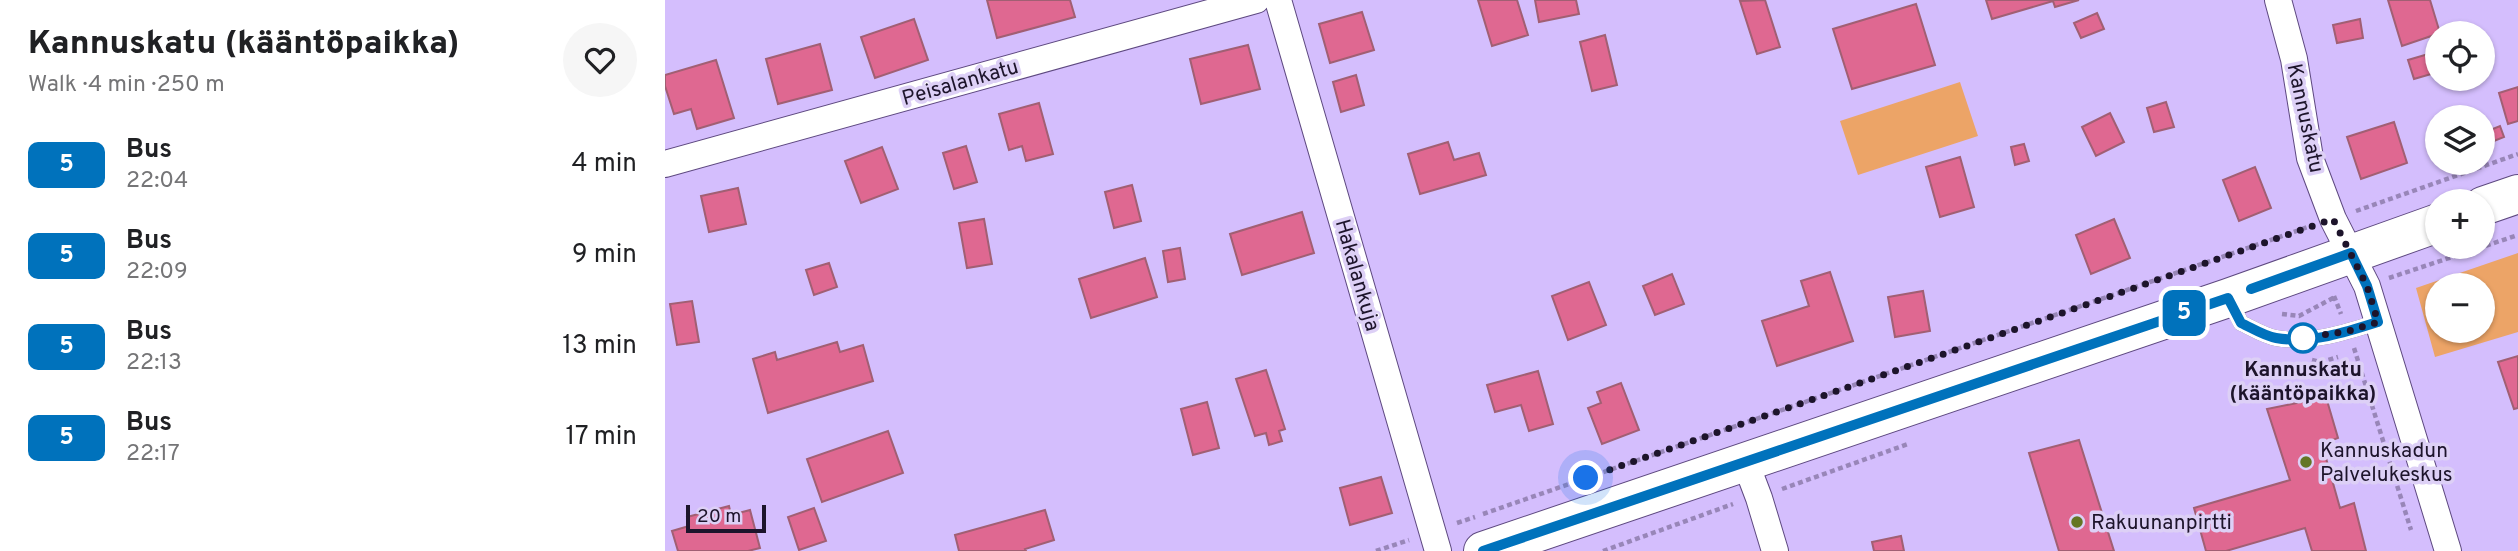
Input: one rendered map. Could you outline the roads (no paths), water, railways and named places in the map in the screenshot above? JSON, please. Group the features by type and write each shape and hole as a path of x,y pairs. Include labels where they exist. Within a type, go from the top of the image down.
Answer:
{"street":[{"name":"Peisalankatu","path":"665,164 1256,0"},
{"name":"Hakalankuja","path":"1278,0 1435,542"},
{"name":"Kannuskatu","path":"2278,0 2294,59 2310,158 2333,219 2367,286 2448,551"},
{"path":"2495,202 2518,194"},
{"path":"1483,551 2228,298 2425,227"},
{"path":"1745,461 1775,551"}],"lane":[{"path":"2228,298 2241,323 2275,338 2311,338 2378,322"}],"place":[{"name":"Kannuskatu (kääntöpaikka)","path":"2303,338"},
{"name":"Kannuskadun Palvelukeskus","path":"2306,462"},
{"name":"Rakuunanpirtti","path":"2077,522"}]}
